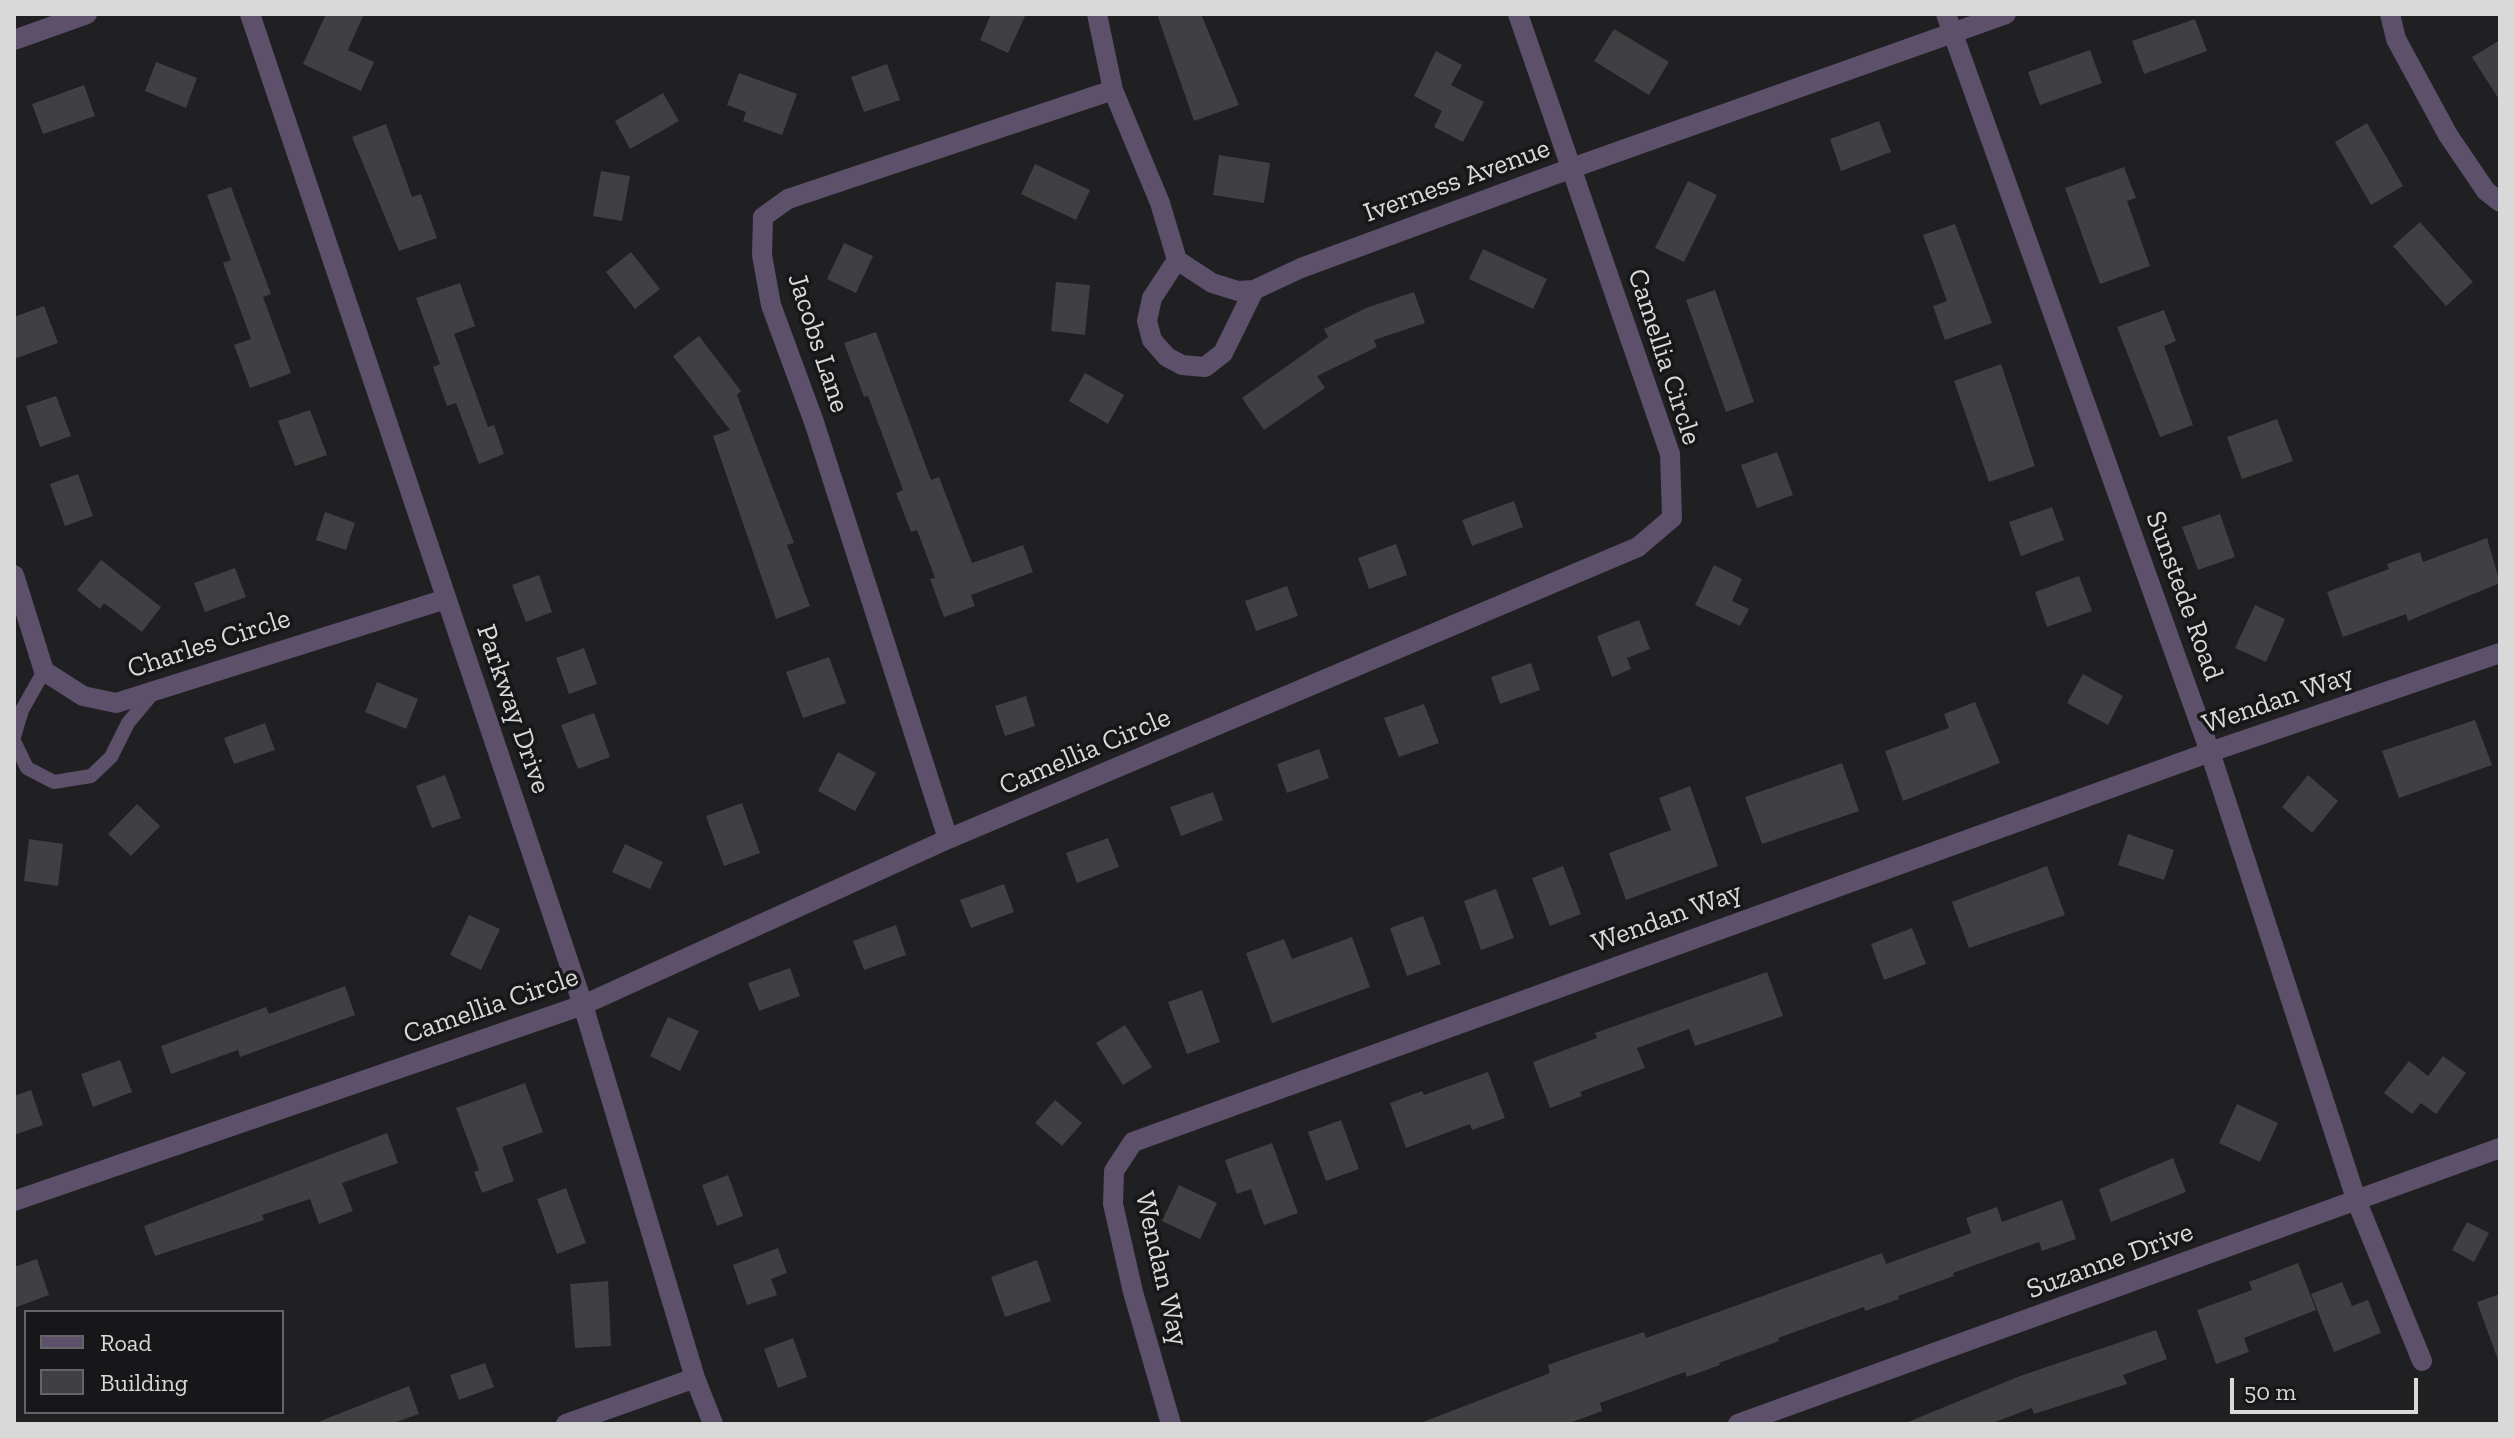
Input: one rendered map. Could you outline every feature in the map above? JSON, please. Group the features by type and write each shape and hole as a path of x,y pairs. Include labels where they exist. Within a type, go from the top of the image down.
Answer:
{"street":[{"path":"14,40 87,14"},
{"name":"Parkway Drive","path":"250,14 583,1005 695,1378 713,1424"},
{"path":"1097,14 1113,90 1160,203 1177,260 1212,283 1238,291 1254,290 1223,353 1205,367 1182,365 1167,357 1152,340 1147,321 1152,298 1177,260"},
{"name":"Camellia Circle","path":"14,1201 583,1005 948,839 1638,547 1672,518 1670,454 1518,14"},
{"name":"Iverness Avenue","path":"1254,290 1301,268 1949,23 2006,14"},
{"path":"2390,14 2396,39 2448,135 2486,191 2500,202"},
{"name":"Sunstede Road","path":"1949,23 2210,752 2357,1202 2422,1361"},
{"name":"Jacobs Lane","path":"948,839 814,422 771,305 762,255 763,217 788,199 1113,90"},
{"path":"14,575 44,671"},
{"name":"Charles Circle","path":"44,671 83,696 116,703 153,693 206,672 446,599"},
{"name":"Wendan Way","path":"1171,1424 1133,1292 1113,1204 1114,1171 1133,1142 2210,752 2500,653"},
{"name":"Suzanne Drive","path":"1738,1424 2500,1148"},
{"path":"566,1424 695,1378"}],"lane":[{"path":"44,671 22,710 14,739 27,768 54,782 91,776 111,757 128,723 153,693"}],"building":[{"path":"326,14 364,14 348,50 374,62 361,91 303,64"},
{"path":"991,14 1026,14 1008,53 980,40"},
{"path":"1157,14 1201,14 1239,105 1194,121"},
{"path":"2195,19 2207,51 2144,74 2132,41"},
{"path":"1614,29 1669,62 1649,95 1594,61"},
{"path":"2500,40 2500,101 2472,57"},
{"path":"2090,50 2102,83 2040,105 2028,72"},
{"path":"1436,51 1462,65 1451,85 1484,102 1463,142 1434,127 1442,111 1414,96"},
{"path":"156,62 197,78 186,108 145,91"},
{"path":"887,64 900,100 864,112 851,77"},
{"path":"739,73 797,94 782,135 743,121 746,112 727,105"},
{"path":"84,85 95,116 43,134 32,104"},
{"path":"663,93 679,121 630,149 615,121"},
{"path":"1879,121 1891,152 1841,171 1830,139"},
{"path":"2367,123 2403,186 2371,205 2335,142"},
{"path":"386,124 412,197 421,194 437,238 399,251 352,137"},
{"path":"1219,155 1270,163 1264,203 1213,195"},
{"path":"1035,164 1090,190 1076,220 1021,194"},
{"path":"2124,167 2136,198 2127,201 2150,266 2100,284 2065,188"},
{"path":"601,171 630,176 622,221 593,216"},
{"path":"1688,181 1717,195 1684,262 1655,248"},
{"path":"231,187 271,294 263,297 291,373 250,388 234,345 251,339 223,263 231,260 207,195"},
{"path":"2420,222 2473,282 2446,306 2393,246"},
{"path":"1955,224 1992,323 1945,340 1933,306 1947,301 1923,235"},
{"path":"844,243 873,256 856,293 827,279"},
{"path":"1483,249 1547,279 1533,309 1469,279"},
{"path":"631,252 660,289 635,309 606,272"},
{"path":"1056,282 1090,285 1085,335 1051,331"},
{"path":"460,283 475,326 454,334 488,427 494,425 504,454 479,464 456,403 447,406 433,367 440,364 416,298"},
{"path":"1715,290 1754,402 1726,412 1686,300"},
{"path":"1414,292 1425,323 1374,340 1377,347 1317,376 1325,388 1264,430 1242,398 1328,337 1324,329 1366,308"},
{"path":"44,306 58,343 14,359 14,317"},
{"path":"2164,310 2176,341 2164,346 2193,425 2160,437 2117,327"},
{"path":"876,332 931,480 939,477 972,563 1023,545 1033,572 971,595 975,606 944,617 930,579 935,578 917,530 911,532 896,493 903,490 868,396 864,397 844,343"},
{"path":"699,336 741,391 737,395 794,543 787,545 810,606 776,619 713,436 730,430 673,356"},
{"path":"2001,364 2035,466 1989,482 1954,381"},
{"path":"1085,373 1124,395 1108,424 1069,401"},
{"path":"56,396 71,436 40,447 26,406"},
{"path":"310,410 327,455 295,466 278,421"},
{"path":"2277,419 2293,461 2242,479 2227,437"},
{"path":"1777,452 1793,495 1757,508 1741,465"},
{"path":"78,474 93,516 65,526 50,484"},
{"path":"1514,501 1523,527 1472,546 1462,520"},
{"path":"2052,507 2064,540 2021,556 2009,522"},
{"path":"325,512 355,523 346,550 316,540"},
{"path":"2220,514 2235,557 2198,570 2182,527"},
{"path":"2487,538 2500,583 2408,621 2406,614 2343,637 2327,592 2389,569 2387,564 2420,552 2423,562"},
{"path":"1396,544 1407,575 1369,589 1358,558"},
{"path":"101,560 161,607 142,632 104,603 100,609 77,590"},
{"path":"1714,565 1742,579 1732,601 1749,609 1740,626 1695,605"},
{"path":"235,568 246,597 205,612 194,583"},
{"path":"539,575 552,612 526,622 512,585"},
{"path":"2079,576 2092,611 2047,627 2035,592"},
{"path":"1287,586 1298,616 1256,631 1245,601"},
{"path":"2255,605 2285,619 2266,662 2235,648"},
{"path":"1639,620 1650,649 1627,658 1631,669 1612,677 1597,636"},
{"path":"584,648 597,684 569,694 556,658"},
{"path":"829,657 846,703 803,718 786,672"},
{"path":"1531,663 1540,690 1500,704 1491,677"},
{"path":"2083,674 2123,696 2108,725 2067,703"},
{"path":"377,682 418,699 406,729 365,712"},
{"path":"1026,696 1035,726 1005,736 995,706"},
{"path":"1975,702 2000,763 1903,801 1885,751 1949,728 1944,714"},
{"path":"1424,704 1439,743 1399,757 1384,718"},
{"path":"594,713 610,757 578,769 561,725"},
{"path":"2475,720 2492,765 2399,798 2382,751"},
{"path":"265,723 275,750 234,764 224,738"},
{"path":"1319,749 1329,778 1287,793 1277,764"},
{"path":"838,752 876,773 855,811 818,791"},
{"path":"1842,763 1859,811 1762,844 1745,797"},
{"path":"445,775 461,818 432,828 416,786"},
{"path":"2308,775 2338,801 2312,833 2282,807"},
{"path":"1690,786 1718,866 1626,900 1609,853 1671,830 1659,798"},
{"path":"1213,792 1223,820 1181,836 1170,807"},
{"path":"742,803 760,853 724,866 706,816"},
{"path":"137,804 160,826 131,856 108,834"},
{"path":"2128,834 2174,850 2164,880 2118,865"},
{"path":"1108,838 1119,867 1077,883 1066,853"},
{"path":"29,839 63,844 58,886 24,881"},
{"path":"625,844 663,862 650,889 612,872"},
{"path":"1563,866 1581,914 1550,926 1532,878"},
{"path":"2047,866 2065,915 1969,948 1952,902"},
{"path":"1004,884 1014,912 971,928 960,900"},
{"path":"1496,889 1514,938 1481,950 1464,901"},
{"path":"469,915 500,929 481,970 450,955"},
{"path":"1423,916 1441,964 1407,976 1390,928"},
{"path":"896,925 906,955 864,970 853,941"},
{"path":"1912,928 1926,964 1884,980 1871,944"},
{"path":"1352,937 1370,987 1272,1023 1246,953 1284,939 1292,959"},
{"path":"790,968 800,996 759,1011 748,983"},
{"path":"1767,972 1783,1016 1695,1046 1689,1029 1637,1048 1645,1068 1580,1092 1582,1096 1550,1108 1533,1062 1597,1038 1595,1033"},
{"path":"345,986 355,1015 240,1057 238,1050 171,1074 161,1046 266,1007 269,1014"},
{"path":"1202,990 1220,1042 1187,1054 1168,1002"},
{"path":"668,1017 699,1031 680,1071 650,1056"},
{"path":"1125,1025 1152,1067 1123,1085 1096,1043"},
{"path":"2443,1056 2466,1073 2436,1114 2421,1103 2412,1114 2384,1093 2409,1061 2428,1076"},
{"path":"120,1060 132,1092 93,1107 81,1074"},
{"path":"1488,1072 1505,1118 1472,1130 1470,1124 1406,1148 1390,1103 1422,1091 1424,1095"},
{"path":"525,1083 543,1132 502,1147 514,1181 482,1193 474,1172 479,1170 456,1108"},
{"path":"31,1090 43,1125 14,1135 14,1096"},
{"path":"1055,1100 1082,1123 1062,1146 1035,1123"},
{"path":"2237,1104 2278,1123 2260,1162 2219,1143"},
{"path":"1341,1120 1359,1169 1326,1181 1308,1132"},
{"path":"387,1133 398,1163 342,1183 353,1211 319,1224 310,1199 262,1215 264,1220 155,1256 144,1226"},
{"path":"1272,1143 1298,1213 1264,1225 1251,1189 1237,1194 1225,1160"},
{"path":"2173,1158 2186,1192 2111,1222 2099,1189"},
{"path":"728,1175 743,1216 717,1226 702,1185"},
{"path":"1179,1185 1217,1203 1200,1239 1162,1221"},
{"path":"566,1188 586,1243 557,1254 537,1199"},
{"path":"2062,1200 2076,1239 2042,1251 2039,1242 1953,1273 1954,1276 1898,1296 1899,1299 1865,1311 1864,1307 1778,1338 1779,1341 1720,1365 1687,1377 1685,1372 1600,1403 1602,1411 1567,1424 1418,1424 1550,1373 1548,1365 1581,1353 1644,1332 1646,1338 1882,1253 1886,1264 1971,1233 1966,1218 1997,1207 2002,1222"},
{"path":"2467,1222 2489,1233 2474,1262 2452,1250"},
{"path":"778,1248 787,1273 771,1279 777,1295 747,1305 733,1265"},
{"path":"37,1259 49,1295 14,1308 14,1267"},
{"path":"1037,1260 1051,1301 1005,1317 991,1277"},
{"path":"2298,1263 2316,1310 2244,1338 2249,1352 2216,1364 2197,1310 2252,1290 2249,1282"},
{"path":"608,1281 611,1346 575,1348 570,1284"},
{"path":"2342,1282 2352,1306 2368,1300 2381,1333 2334,1352 2311,1294"},
{"path":"2500,1294 2500,1360 2498,1360 2477,1302"},
{"path":"2156,1330 2167,1359 2123,1375 2127,1384 2034,1414 2032,1408 1990,1424 1903,1424 2020,1376"},
{"path":"793,1338 807,1377 778,1388 764,1349"},
{"path":"485,1363 494,1387 459,1400 450,1375"},
{"path":"409,1386 419,1414 391,1424 313,1424"}]}
